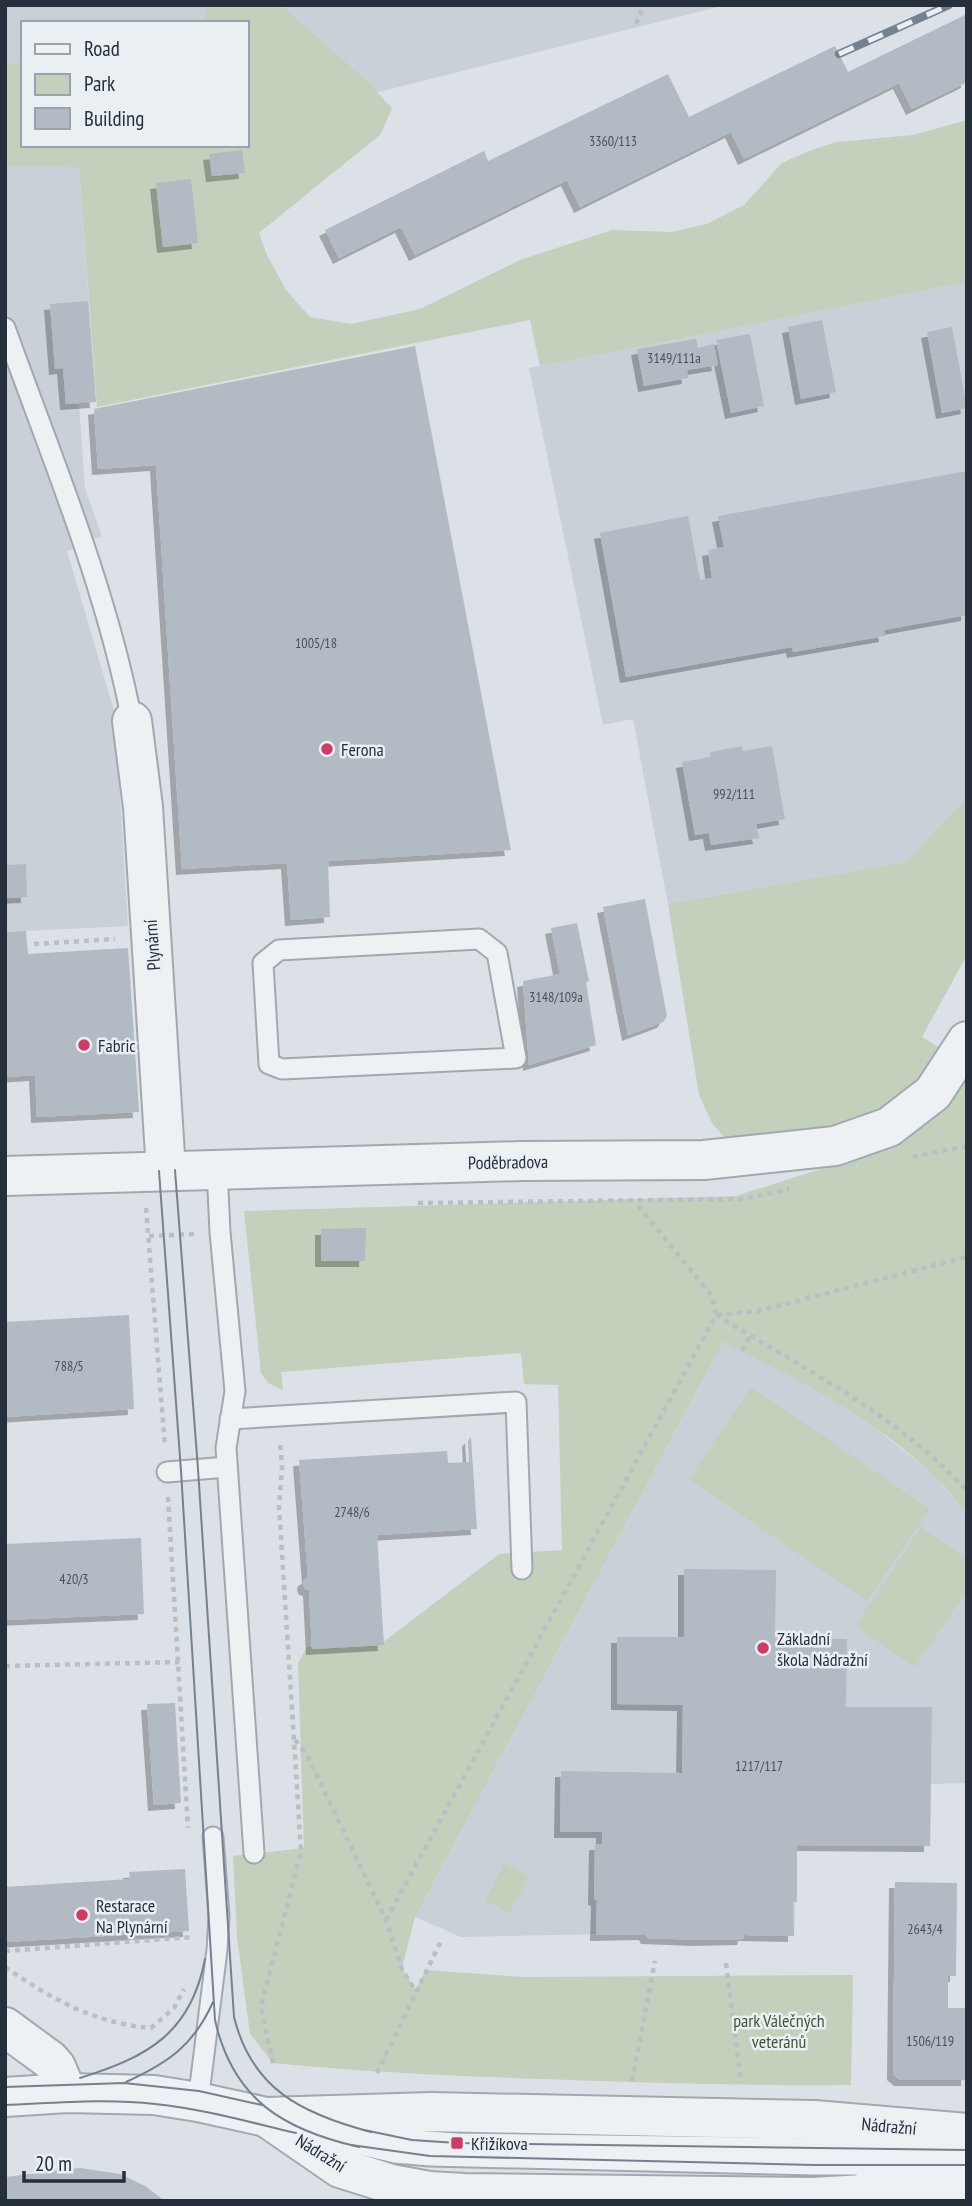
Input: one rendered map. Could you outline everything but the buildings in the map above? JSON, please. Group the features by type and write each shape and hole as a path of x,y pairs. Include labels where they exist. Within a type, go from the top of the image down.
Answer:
{"street":[{"name":"Plynární","path":"132,720 143,807 155,1172"},
{"name":"Poděbradova","path":"5,1176 522,1161 704,1160 835,1146 889,1126 933,1093 967,1041"},
{"path":"5,2027 50,2060 56,2067 67,2093"},
{"name":"Nádražní","path":"5,2096 67,2093 154,2095 266,2117 431,2112 800,2119 967,2133"},
{"name":"Nádražní","path":"266,2117 340,2168 391,2184 429,2191 799,2197 878,2179 967,2188"}],"lane":[{"path":"5,328 87,556 118,655 132,720"},
{"path":"479,939 497,953 516,1058 282,1069 269,1064 263,963 279,950 479,939"},
{"path":"217,1169 220,1232 235,1391 226,1448 227,1467 254,1853"},
{"path":"230,1419 516,1402 522,1569"},
{"path":"167,1472 227,1467"},
{"path":"198,2102 218,1950 219,1916 213,1837"},
{"path":"266,2117 444,2143 967,2150"},
{"path":"878,2179 967,2165"}],"path":[{"path":"636,24 644,5"},
{"path":"34,944 121,938"},
{"path":"155,1172 152,1236 189,1841"},
{"path":"386,1920 716,1315 712,1296 634,1201"},
{"path":"152,1236 220,1232"},
{"path":"152,1236 155,1244"},
{"path":"716,1315 758,1311 967,1257"},
{"path":"716,1315 828,1380 872,1409 918,1444 967,1491"},
{"path":"742,1351 750,1336"},
{"path":"273,2063 261,2007 300,1851 279,1506 282,1468 278,1417"},
{"path":"5,1665 179,1662"},
{"path":"293,1738 308,1757 386,1920 402,1969 415,1990"},
{"path":"5,1951 194,1937 193,1948"},
{"path":"377,2073 442,1939"},
{"path":"631,2083 654,1961"},
{"path":"726,1963 741,2086"},
{"path":"5,1967 49,1997 106,2021 130,2026 151,2028 174,2008 185,1985"}],"shaded area":[{"path":"5,5 726,5 248,125 248,21 21,21 21,147 157,147 79,167 96,402 79,404 85,489 102,536 67,551 115,714 128,926 5,932"},
{"path":"967,282 967,797 905,862 668,904 633,719 603,725 529,368"},
{"name":"Základní škola Nádražní","path":"723,1342 809,1384 860,1416 932,1473 967,1513 967,1783 931,1784 930,1846 797,1845 794,1936 745,1935 722,1940 647,1938 645,1934 461,1937 415,1917"}],"green space":[{"path":"209,5 281,5 367,81 392,108 381,134 259,233 267,255 286,290 310,317 351,324 420,309 520,260 612,230 672,232 707,224 744,205 782,163 809,151 836,142 913,135 967,120 967,282 540,366 530,320 97,407 79,167 5,166 5,65 21,63 21,147 248,147 248,21 202,21"},
{"path":"967,797 967,955 922,1037 943,1050 923,1077 894,1101 847,1127 727,1141 712,1123 699,1095 668,904 905,862"},
{"name":"park Válečných veteránů","path":"967,1075 967,1513 936,1477 883,1433 805,1384 723,1342 415,1917 402,1968 416,1990 426,1970 524,1977 853,1975 851,2085 697,2084 509,2078 273,2063 250,2034 237,1937 233,1856 304,1848 298,1663 307,1647 382,1643 499,1554 562,1550 558,1385 524,1384 521,1353 281,1372 283,1390 268,1383 261,1373 244,1211 736,1196 852,1159"},
{"path":"751,1387 930,1509 867,1601 689,1479"},
{"path":"921,1527 967,1558 967,1591 915,1667 855,1626"},
{"path":"504,1863 529,1876 510,1913 485,1901"}],"tram line":[{"path":"175,1170 198,1469 234,2017 242,2042 267,2081 284,2095 323,2117 371,2132"},
{"path":"159,1171 181,1471 215,2020 223,2048 235,2071 249,2091 266,2107 307,2131 359,2147"},
{"path":"80,2078 126,2061 163,2038 189,2006 205,1959"},
{"path":"126,2082 155,2068 178,2051 197,2030 213,2002"},
{"path":"5,2087 124,2083 199,2091 262,2105"},
{"path":"5,2105 136,2102 208,2112 296,2133"},
{"path":"364,2130 412,2140 457,2143 967,2150"},
{"path":"351,2145 430,2156 814,2165 967,2165"}],"railway":[{"path":"839,54 949,5"}],"place":[{"name":"Ferona","path":"327,749"},
{"name":"Fabric","path":"84,1045"},
{"name":"Základní škola Nádražní","path":"763,1648"},
{"name":"Restarace Na Plynární","path":"82,1915"},
{"name":"Křižíkova","path":"457,2143"}]}
